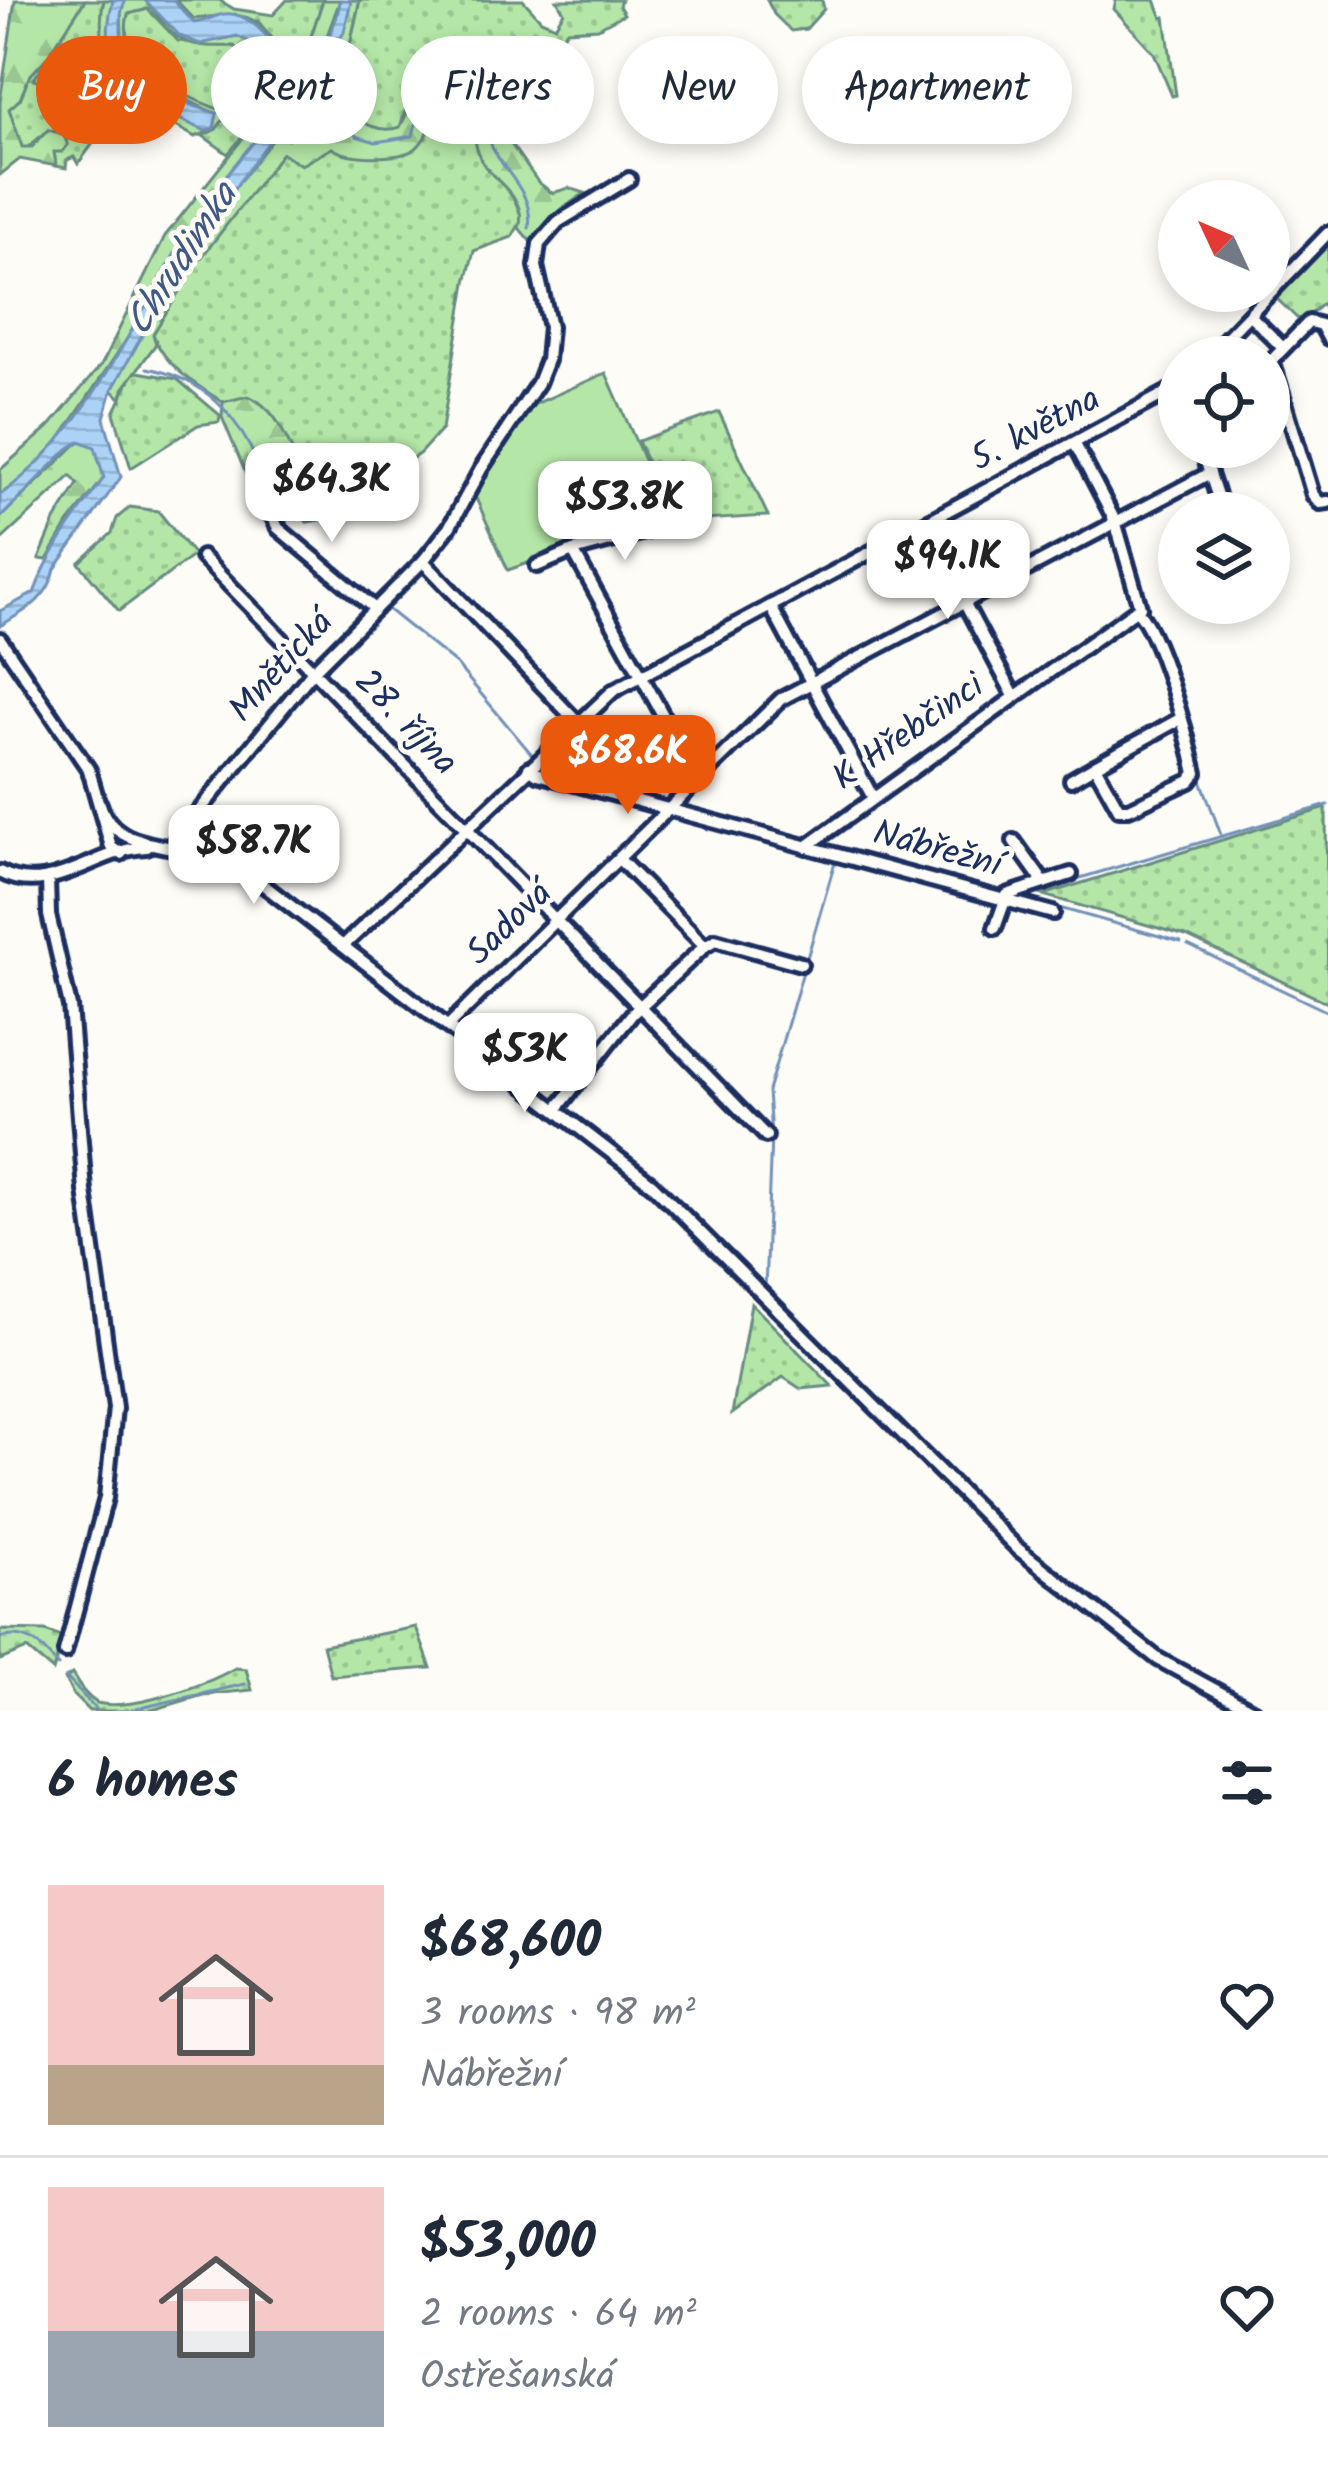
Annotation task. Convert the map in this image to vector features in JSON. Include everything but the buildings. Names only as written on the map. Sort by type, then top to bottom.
[{"type":"street","name":"Mnětická","points":[[166,847],[313,671],[424,561],[449,528],[543,373],[550,338],[536,266],[538,244],[559,222],[628,179]]},
{"type":"street","points":[[1229,336],[1328,232]]},
{"type":"street","points":[[1250,315],[1272,336]]},
{"type":"street","points":[[1290,339],[1309,322],[1321,325],[1328,338]]},
{"type":"street","name":"5. května","points":[[344,945],[613,692],[1158,398]]},
{"type":"street","points":[[1290,420],[1313,495],[1320,503],[1328,502]]},
{"type":"street","points":[[1075,444],[1115,521],[1141,601],[1136,610],[1151,628],[1196,770],[1190,781],[1121,810],[1095,766]]},
{"type":"street","points":[[1208,468],[1216,492]]},
{"type":"street","name":"Sadová","points":[[448,1026],[782,700],[1210,473]]},
{"type":"street","points":[[264,500],[278,528],[380,605]]},
{"type":"street","points":[[922,525],[1014,696]]},
{"type":"street","points":[[537,566],[573,551],[659,528]]},
{"type":"street","points":[[573,551],[699,781]]},
{"type":"street","name":"28. října","points":[[202,557],[766,1136]]},
{"type":"street","points":[[424,561],[577,722]]},
{"type":"street","points":[[771,607],[872,796]]},
{"type":"street","name":"K Hřebčinci","points":[[809,843],[1136,610]]},
{"type":"street","points":[[0,639],[89,770],[105,818],[141,843],[239,870],[344,945],[652,1184],[1010,1542],[1158,1659],[1254,1711]]},
{"type":"street","points":[[1071,780],[1180,718]]},
{"type":"street","name":"Nábřežní","points":[[534,764],[538,774],[673,805],[1053,913]]},
{"type":"street","points":[[100,804],[110,843],[125,853]]},
{"type":"street","points":[[88,864],[104,855],[115,834],[125,834]]},
{"type":"street","points":[[125,834],[132,843],[125,853]]},
{"type":"street","points":[[1014,841],[1044,883]]},
{"type":"street","points":[[0,872],[27,881],[48,878],[137,847],[166,847]]},
{"type":"street","points":[[619,859],[705,946]]},
{"type":"street","points":[[995,928],[1004,899],[1071,874]]},
{"type":"street","points":[[48,878],[56,958],[70,1006],[85,1191],[115,1408],[106,1498],[65,1652]]},
{"type":"street","points":[[556,1110],[639,1007],[715,940],[801,964]]},
{"type":"green space","points":[[15,0],[85,0],[61,36],[36,36],[36,69],[9,109],[22,147],[68,144],[62,152],[54,152],[56,166],[20,159],[0,175],[0,102]]},
{"type":"green space","points":[[85,0],[104,0],[103,36],[61,36]]},
{"type":"green space","points":[[104,0],[113,0],[108,36],[103,36]]},
{"type":"green space","points":[[126,0],[145,0],[185,36],[168,29],[148,9],[128,14],[128,36],[122,36],[121,9]]},
{"type":"green space","points":[[173,0],[194,19],[229,15],[194,23]]},
{"type":"green space","points":[[176,0],[219,0],[234,9],[273,15],[287,0],[323,0],[311,36],[270,36],[258,21],[194,19]]},
{"type":"green space","points":[[323,0],[340,0],[327,36],[311,36]]},
{"type":"green space","points":[[351,0],[360,0],[352,36],[339,36]]},
{"type":"green space","points":[[360,0],[523,0],[541,20],[555,26],[564,12],[557,0],[621,0],[624,14],[598,28],[567,30],[563,36],[401,36],[401,125],[390,130],[377,128],[377,36],[352,36]]},
{"type":"green space","points":[[767,0],[822,0],[824,9],[806,29],[791,31]]},
{"type":"green space","points":[[1116,0],[1155,0],[1165,17],[1176,95],[1172,96],[1154,53],[1114,9]]},
{"type":"green space","points":[[148,9],[173,36],[127,36],[128,14]]},
{"type":"green space","points":[[237,16],[256,22],[270,36]]},
{"type":"green space","points":[[187,37],[211,40],[211,46],[187,42]]},
{"type":"green space","points":[[187,42],[211,44],[211,123],[187,97]]},
{"type":"green space","points":[[36,69],[36,140],[26,149],[9,109],[20,99]]},
{"type":"green space","points":[[187,96],[211,106],[211,111],[187,100]]},
{"type":"green space","points":[[187,121],[211,129],[195,137],[187,132]]},
{"type":"green space","points":[[401,125],[401,144],[420,144],[407,153],[386,156],[361,156],[332,148],[301,165],[282,153],[194,267],[153,334],[156,344],[123,389],[122,400],[112,390],[232,190],[268,144],[377,144],[377,127]]},
{"type":"green space","points":[[62,144],[93,144],[78,164],[74,157],[67,160],[66,168],[56,166],[54,151]]},
{"type":"green space","points":[[214,144],[236,144],[228,154]]},
{"type":"green space","points":[[238,144],[258,144],[57,443],[0,495],[0,470],[49,427],[102,364],[165,236]]},
{"type":"green space","points":[[418,144],[477,144],[511,194],[522,220],[512,237],[474,251],[442,429],[420,453],[378,483],[382,501],[342,516],[307,522],[289,496],[306,478],[269,411],[243,401],[223,402],[202,389],[172,365],[153,334],[194,266],[282,153],[302,159],[332,148],[405,154]]},
{"type":"green space","points":[[476,144],[511,144],[538,182],[552,193],[569,188],[585,193],[530,241],[519,228],[516,201],[480,159]]},
{"type":"green space","points":[[1328,245],[1328,318],[1322,304],[1301,322],[1290,311],[1290,282]]},
{"type":"green space","points":[[133,373],[177,379],[220,415],[219,422],[198,425],[131,468],[114,413]]},
{"type":"green space","points":[[606,373],[671,522],[576,546],[508,570],[475,496],[500,450],[533,405]]},
{"type":"green space","points":[[248,396],[277,421],[307,478],[289,496],[253,491],[222,417],[223,402]]},
{"type":"green space","points":[[719,412],[768,516],[673,522],[638,441]]},
{"type":"green space","points":[[80,441],[95,446],[104,478],[47,560],[39,559],[78,484],[71,476],[0,541],[0,518]]},
{"type":"green space","points":[[130,507],[158,511],[194,555],[119,611],[79,563],[112,533],[117,518]]},
{"type":"green space","points":[[1326,808],[1328,1003],[1186,936],[1043,895]]},
{"type":"green space","points":[[751,1303],[832,1386],[801,1389],[783,1377],[732,1414]]},
{"type":"green space","points":[[416,1627],[431,1668],[331,1676],[323,1645]]},
{"type":"green space","points":[[0,1630],[45,1631],[61,1637],[64,1633],[53,1671],[27,1649],[0,1660]]},
{"type":"green space","points":[[235,1668],[246,1669],[252,1690],[203,1695],[149,1711],[89,1711],[65,1679],[72,1674],[97,1703],[111,1705],[187,1689]]},
{"type":"water","points":[[113,0],[126,0],[122,36],[108,36]]},
{"type":"water","points":[[145,0],[173,0],[194,23],[224,14],[241,16],[265,36],[211,36],[211,42],[200,44],[180,36]]},
{"type":"water","points":[[340,0],[351,0],[342,36],[328,36]]},
{"type":"water","points":[[187,102],[211,111],[211,129],[187,122]]},
{"type":"water","name":"Chrudimka","points":[[252,144],[267,144],[216,213],[112,390],[104,418],[121,477],[41,596],[0,626],[0,611],[34,593],[56,547],[104,478],[95,447],[80,441],[68,449],[0,518],[0,495],[35,466],[92,395],[210,197]]},
{"type":"waterway","points":[[377,142],[413,136],[420,111],[435,100],[471,103],[482,114],[494,151],[524,196],[529,228]]},
{"type":"waterway","points":[[147,368],[179,377],[225,410],[241,431],[293,534]]},
{"type":"waterway","points":[[323,559],[377,601]]},
{"type":"waterway","points":[[385,607],[456,664],[534,757]]},
{"type":"waterway","points":[[539,765],[668,802]]},
{"type":"waterway","points":[[1201,780],[1221,835]]},
{"type":"waterway","points":[[678,804],[807,840]]},
{"type":"waterway","points":[[1019,896],[1328,805]]},
{"type":"waterway","points":[[817,842],[1004,892]]},
{"type":"waterway","points":[[765,1290],[771,1136],[768,1091],[836,859]]},
{"type":"waterway","points":[[1027,899],[1181,942]]},
{"type":"waterway","points":[[1188,945],[1328,1012]]},
{"type":"waterway","points":[[0,1638],[18,1636],[33,1642],[58,1666]]},
{"type":"waterway","points":[[66,1677],[97,1711]]},
{"type":"waterway","points":[[127,1711],[245,1684]]}]
